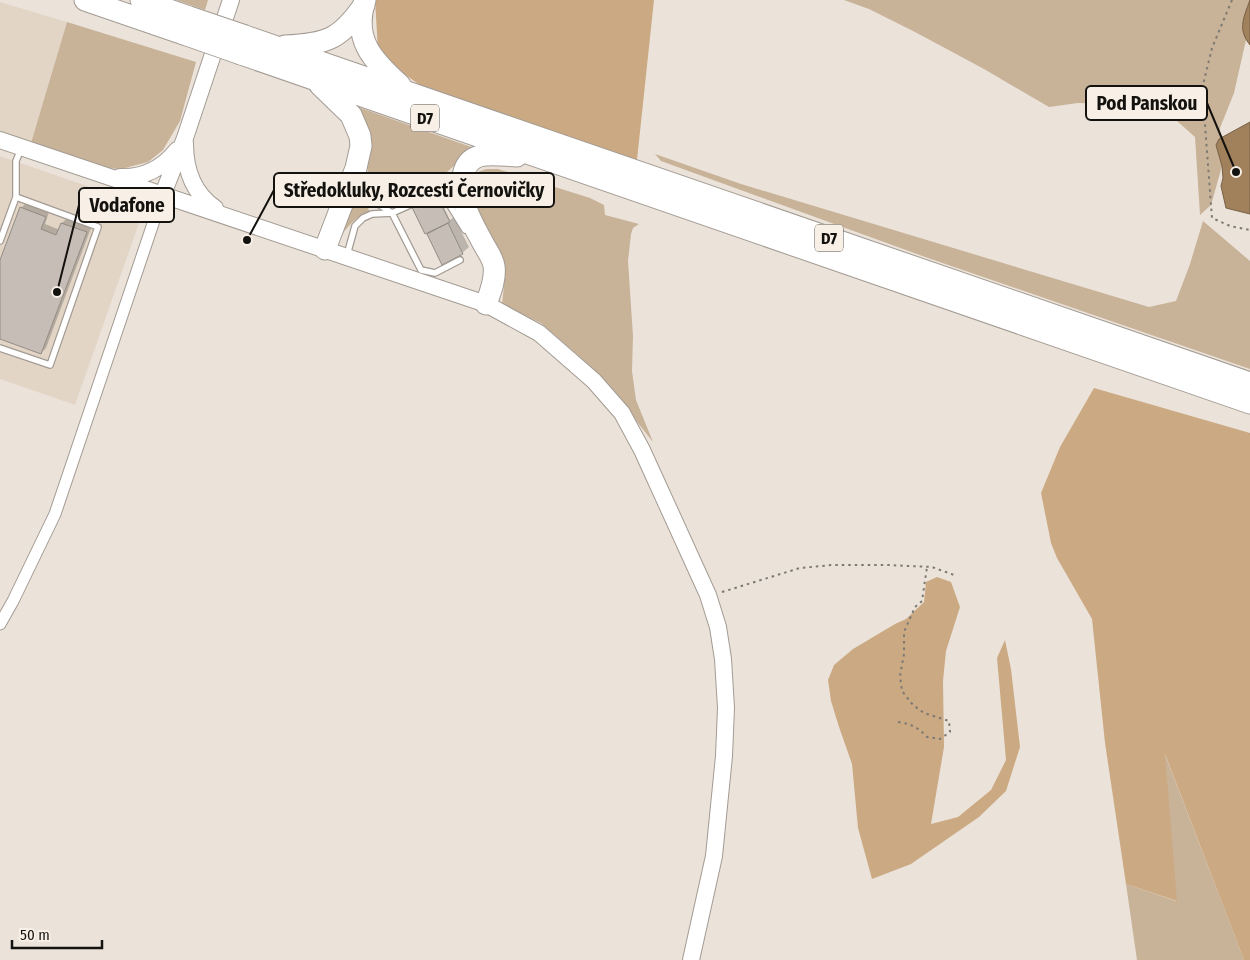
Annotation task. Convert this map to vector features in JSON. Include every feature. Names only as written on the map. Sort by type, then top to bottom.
[{"type":"highway","name":"D7","points":[[85,0],[186,26],[243,45],[314,79],[1250,403]]},
{"type":"highway","name":"D7","points":[[141,0],[186,26]]},
{"type":"highway","points":[[275,46],[318,43],[333,37],[351,24],[365,2]]},
{"type":"highway","points":[[365,2],[362,32],[369,52],[379,66],[408,92]]},
{"type":"highway","name":"D7","points":[[243,45],[275,46],[1250,383]]},
{"type":"highway","points":[[314,79],[351,116],[360,136],[360,157],[325,249]]},
{"type":"highway","points":[[486,304],[489,275],[494,266],[465,208],[462,182],[466,166],[474,157],[486,155],[536,156]]},
{"type":"street","points":[[0,624],[55,514],[231,0]]},
{"type":"street","points":[[110,176],[128,177],[156,170],[167,162],[185,138]]},
{"type":"street","points":[[185,138],[185,156],[193,184],[200,196],[228,216]]},
{"type":"street","points":[[0,140],[486,304],[540,333],[594,381],[622,413],[642,450],[708,595],[718,628],[723,659],[726,708],[725,746],[714,856],[691,960]]},
{"type":"lane","points":[[0,241],[16,197],[16,161],[22,148]]},
{"type":"lane","points":[[360,157],[369,194],[376,202],[392,213],[420,270],[435,273],[460,260]]},
{"type":"lane","points":[[347,257],[355,226],[363,218],[372,214],[392,213],[442,190],[466,166]]},
{"type":"lane","points":[[442,190],[466,233]]},
{"type":"lane","points":[[0,348],[50,365],[98,227],[16,197]]},
{"type":"path","points":[[1232,0],[1212,48],[1201,93],[1212,218],[1230,226],[1250,230]]},
{"type":"path","points":[[708,595],[800,568],[832,565],[932,567],[954,575]]},
{"type":"path","points":[[898,722],[911,724],[919,728],[927,737],[940,739],[950,732],[949,722],[924,713],[912,704],[902,691],[900,676],[904,654],[904,632],[915,607],[922,601],[926,567]]},
{"type":"shaded area","points":[[176,0],[208,0],[205,10]]},
{"type":"shaded area","points":[[375,0],[654,0],[637,160],[420,85],[397,69],[378,50]]},
{"type":"shaded area","points":[[844,0],[1250,0],[1243,22],[1246,40],[1234,93],[1220,128],[1222,166],[1211,205],[1200,215],[1195,137],[1177,121],[1134,105],[1078,103],[1049,107],[915,32],[869,9]]},
{"type":"shaded area","points":[[1250,0],[1250,45],[1244,34],[1243,23]]},
{"type":"shaded area","points":[[0,2],[67,22],[31,143],[0,132]]},
{"type":"shaded area","points":[[67,22],[196,62],[180,121],[163,150],[148,162],[121,169],[102,168],[31,143]]},
{"type":"shaded area","points":[[352,105],[477,149],[464,157],[439,179],[389,200],[380,196],[370,180]]},
{"type":"shaded area","points":[[1250,122],[1250,214],[1226,208],[1221,186],[1223,178],[1222,166],[1216,145],[1219,139]]},
{"type":"shaded area","points":[[655,154],[741,184],[1149,307],[1176,301],[1203,221],[1250,261],[1250,369],[928,258],[661,161]]},
{"type":"shaded area","points":[[0,156],[145,206],[75,405],[0,379]]},
{"type":"shaded area","points":[[486,169],[498,169],[590,198],[604,205],[605,215],[639,224],[633,228],[631,234],[628,261],[633,336],[632,371],[636,400],[653,442],[619,399],[580,357],[541,323],[502,305],[505,276],[473,214],[473,180],[478,172]]},
{"type":"shaded area","points":[[358,182],[361,195],[370,212],[355,220],[335,243]]},
{"type":"shaded area","points":[[1094,388],[1250,433],[1250,960],[1244,960],[1165,754],[1177,901],[1126,884],[1105,743],[1092,619],[1057,558],[1051,543],[1041,493],[1060,447]]},
{"type":"shaded area","points":[[937,577],[951,582],[960,607],[946,651],[943,681],[944,747],[931,824],[958,817],[991,790],[1006,760],[997,658],[1005,640],[1011,669],[1020,747],[1006,791],[979,817],[911,864],[872,879],[858,828],[852,764],[831,701],[828,680],[834,665],[853,649],[906,619],[924,602],[926,582]]},
{"type":"shaded area","points":[[1164,752],[1244,960],[1137,960],[1126,884],[1176,901]]},
{"type":"building","points":[[427,177],[450,222],[425,234],[403,189]]},
{"type":"building","points":[[20,207],[46,217],[41,229],[56,235],[61,223],[87,232],[41,354],[0,339],[0,260]]},
{"type":"building","points":[[448,223],[463,254],[442,265],[427,234]]},
{"type":"place","name":"Pod Panskou","points":[[1236,172]]},
{"type":"place","name":"Středokluky, Rozcestí Černovičky","points":[[247,240]]},
{"type":"place","name":"Vodafone","points":[[57,292]]}]
